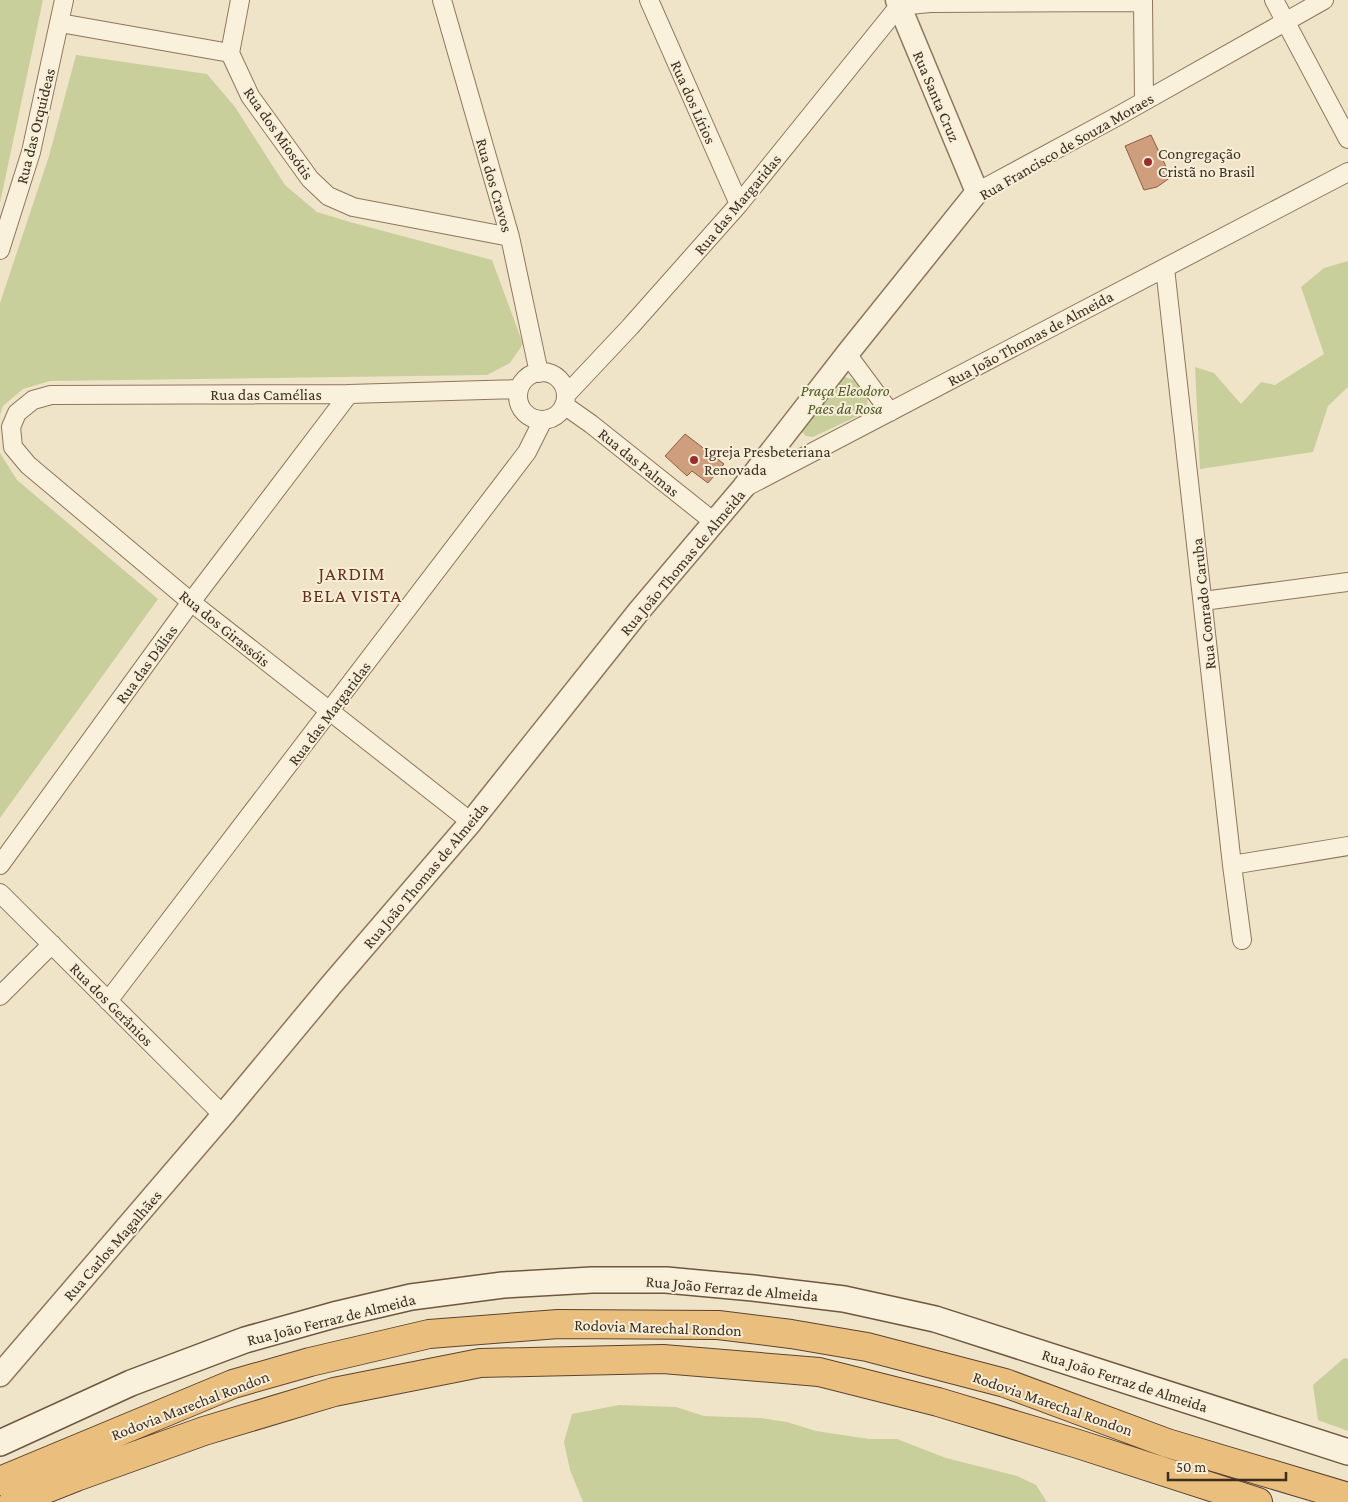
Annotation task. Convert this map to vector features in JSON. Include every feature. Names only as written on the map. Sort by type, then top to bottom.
[{"type":"highway","name":"Rodovia Marechal Rondon","points":[[0,1481],[233,1384],[310,1362],[429,1334],[558,1324],[709,1325],[791,1334],[867,1347],[1005,1383],[1167,1443],[1348,1496]]},
{"type":"highway","name":"Rodovia Marechal Rondon","points":[[13,1502],[204,1431],[334,1392],[480,1363],[663,1359],[819,1372],[938,1402],[1078,1444],[1258,1502]]},
{"type":"main road","name":"Rua João Ferraz de Almeida","points":[[0,1443],[131,1383],[245,1340],[334,1315],[411,1297],[502,1285],[592,1280],[666,1280],[844,1299],[934,1319],[1348,1452]]},
{"type":"street","name":"Rua das Orquideas","points":[[0,250],[31,152],[64,0]]},
{"type":"street","points":[[60,23],[230,53],[240,0]]},
{"type":"street","name":"Rua dos Cravos","points":[[442,0],[510,237],[539,373]]},
{"type":"street","name":"Rua dos Lírios","points":[[649,0],[739,204]]},
{"type":"street","points":[[1274,0],[1348,139]]},
{"type":"street","name":"Rua Francisco de Souza Moraes","points":[[743,488],[847,354],[977,192],[1324,0]]},
{"type":"street","points":[[898,3],[1143,1],[1144,101]]},
{"type":"street","name":"Rua das Margaridas","points":[[565,400],[739,204],[898,3]]},
{"type":"street","name":"Rua Santa Cruz","points":[[898,3],[977,192]]},
{"type":"street","name":"Rua dos Miosótis","points":[[230,53],[250,96],[310,179],[328,196],[353,207],[510,237]]},
{"type":"street","name":"Rua João Thomas de Almeida","points":[[223,1115],[471,822],[639,611],[743,488],[1348,172]]},
{"type":"street","name":"Rua Conrado Caruba","points":[[1165,268],[1242,940]]},
{"type":"street","points":[[847,354],[890,412]]},
{"type":"street","points":[[539,373],[547,373],[560,382],[565,400],[556,416],[543,420],[528,416],[519,404],[518,396],[526,379],[539,373]]},
{"type":"street","name":"Rua das Camélias","points":[[17,413],[33,400],[51,395],[349,394],[520,389]]},
{"type":"street","name":"Rua das Dálias","points":[[0,865],[191,602],[349,394]]},
{"type":"street","name":"Rua das Palmas","points":[[565,400],[591,424],[714,522]]},
{"type":"street","name":"Rua dos Girassóis","points":[[17,413],[12,427],[13,447],[28,465],[191,602],[471,822]]},
{"type":"street","name":"Rua das Margaridas","points":[[108,1001],[527,452],[543,420]]},
{"type":"street","points":[[1203,601],[1348,582]]},
{"type":"street","points":[[1232,865],[1348,846]]},
{"type":"street","name":"Rua dos Gerânios","points":[[0,893],[223,1115]]},
{"type":"street","points":[[0,996],[52,944]]},
{"type":"street","name":"Rua Carlos Magalhães","points":[[0,1375],[223,1115]]},
{"type":"green space","points":[[0,0],[43,0],[0,203]]},
{"type":"green space","points":[[76,55],[207,74],[235,107],[285,185],[317,212],[492,260],[523,344],[510,363],[487,375],[50,381],[23,389],[3,406],[0,415],[0,303],[49,156]]},
{"type":"green space","points":[[1348,261],[1348,387],[1328,406],[1313,452],[1200,469],[1195,367],[1214,373],[1241,404],[1261,382],[1275,385],[1324,354],[1301,287],[1324,268]]},
{"type":"green space","name":"Praça Eleodoro Paes da Rosa","points":[[845,377],[860,382],[868,395],[867,406],[862,414],[813,437],[806,436],[801,431],[835,381]]},
{"type":"green space","points":[[0,453],[17,480],[158,599],[0,818]]},
{"type":"green space","points":[[1344,1358],[1348,1359],[1348,1431],[1318,1420],[1313,1385]]},
{"type":"green space","points":[[619,1405],[676,1407],[704,1416],[760,1418],[787,1422],[816,1431],[869,1439],[897,1439],[946,1458],[1017,1476],[1036,1485],[1047,1502],[583,1502],[570,1470],[564,1442],[572,1414]]},
{"type":"building","name":"Congregação Cristã no Brasil","points":[[1151,135],[1171,177],[1157,187],[1144,190],[1125,146]]},
{"type":"building","name":"Igreja Presbeteriana Renovada","points":[[685,434],[724,464],[708,483],[692,471],[687,476],[665,456]]},
{"type":"place","name":"Congregação Cristã no Brasil","points":[[1148,162]]},
{"type":"place","name":"Igreja Presbeteriana Renovada","points":[[694,460]]},
{"type":"district","name":"JARDIM BELA VISTA","points":[[352,584]]}]
